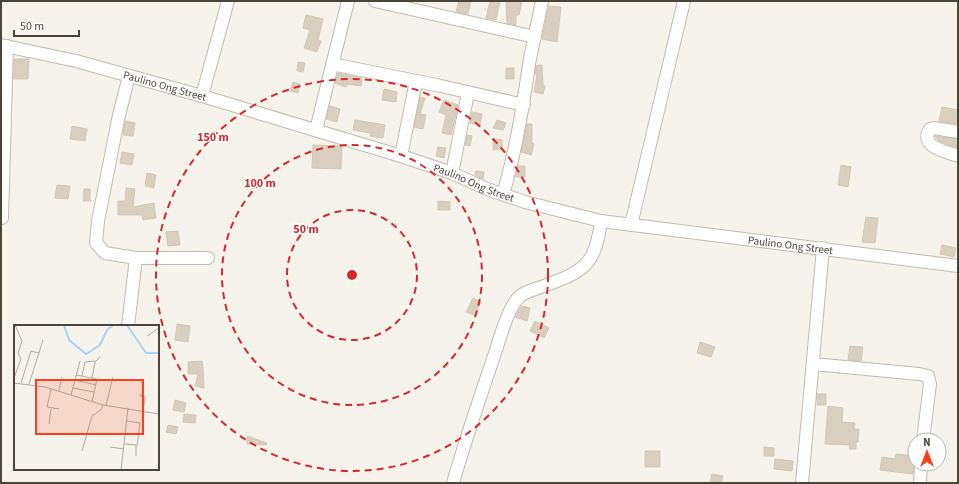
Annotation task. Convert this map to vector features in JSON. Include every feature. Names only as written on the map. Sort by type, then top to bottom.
[{"type":"street","points":[[202,96],[228,1]]},
{"type":"street","points":[[316,130],[348,1]]},
{"type":"street","points":[[375,1],[535,37]]},
{"type":"street","points":[[503,194],[511,167],[524,105],[530,63],[542,1]]},
{"type":"street","points":[[631,225],[684,1]]},
{"type":"street","points":[[2,218],[4,45]]},
{"type":"street","name":"Paulino Ong Street","points":[[4,45],[76,61],[202,96],[401,156],[452,173],[487,189],[550,209],[601,221],[958,266]]},
{"type":"street","points":[[332,64],[441,86],[524,105]]},
{"type":"street","points":[[129,76],[119,115],[98,221],[96,243],[105,253],[136,258],[208,258]]},
{"type":"street","points":[[401,156],[416,81]]},
{"type":"street","points":[[452,173],[468,93]]},
{"type":"street","points":[[958,132],[934,128],[930,129],[927,138],[928,143],[932,146],[958,156]]},
{"type":"street","points":[[453,483],[477,404],[512,308],[519,297],[576,273],[587,264],[594,253],[599,239],[601,221]]},
{"type":"street","points":[[802,483],[823,248]]},
{"type":"street","points":[[128,325],[136,258]]},
{"type":"street","points":[[813,364],[928,376],[930,384],[924,432]]},
{"type":"street","points":[[920,483],[921,472]]},
{"type":"building","points":[[459,1],[471,1],[468,14],[456,12]]},
{"type":"building","points":[[490,1],[500,1],[496,20],[486,18]]},
{"type":"building","points":[[506,1],[522,1],[519,15],[516,15],[516,25],[507,23]]},
{"type":"building","points":[[549,6],[561,7],[557,42],[542,39]]},
{"type":"building","points":[[306,15],[323,19],[318,40],[321,41],[317,52],[304,48],[310,30],[303,28]]},
{"type":"building","points":[[14,59],[29,59],[28,79],[14,79]]},
{"type":"building","points":[[298,62],[305,63],[303,72],[297,71]]},
{"type":"building","points":[[542,65],[543,85],[545,86],[543,94],[534,92],[537,74],[535,74],[536,66]]},
{"type":"building","points":[[506,68],[514,68],[514,79],[506,79]]},
{"type":"building","points":[[338,73],[362,78],[361,86],[347,84],[346,87],[335,83]]},
{"type":"building","points":[[293,82],[300,84],[298,93],[290,91]]},
{"type":"building","points":[[384,89],[397,92],[396,102],[382,100]]},
{"type":"building","points":[[420,97],[425,98],[420,114],[426,115],[423,129],[414,127]]},
{"type":"building","points":[[444,100],[458,105],[451,135],[442,133],[446,115],[439,112]]},
{"type":"building","points":[[330,106],[340,109],[337,122],[326,119]]},
{"type":"building","points":[[942,107],[958,110],[958,124],[939,121]]},
{"type":"building","points":[[472,112],[482,114],[480,125],[470,123]]},
{"type":"building","points":[[355,120],[385,125],[383,138],[370,136],[371,133],[353,130]]},
{"type":"building","points":[[497,120],[506,123],[503,130],[493,128]]},
{"type":"building","points":[[125,121],[135,123],[133,136],[123,135]]},
{"type":"building","points":[[527,124],[532,124],[532,143],[534,144],[531,155],[521,152]]},
{"type":"building","points":[[72,126],[87,129],[85,141],[70,139]]},
{"type":"building","points":[[467,135],[472,136],[470,146],[465,145]]},
{"type":"building","points":[[935,136],[958,139],[958,148],[939,141]]},
{"type":"building","points":[[493,139],[502,140],[502,149],[493,150]]},
{"type":"building","points":[[313,145],[342,146],[341,169],[312,168]]},
{"type":"building","points":[[438,147],[446,148],[444,158],[436,156]]},
{"type":"building","points":[[122,152],[134,154],[132,165],[120,163]]},
{"type":"building","points":[[841,165],[851,167],[848,187],[838,185]]},
{"type":"building","points":[[518,166],[525,166],[525,177],[516,177]]},
{"type":"building","points":[[476,171],[484,172],[483,179],[475,175]]},
{"type":"building","points":[[147,173],[156,175],[154,188],[145,186]]},
{"type":"building","points":[[57,185],[70,186],[68,199],[55,198]]},
{"type":"building","points":[[126,188],[135,189],[133,207],[154,203],[156,218],[143,220],[142,215],[118,215],[118,201],[125,201]]},
{"type":"building","points":[[84,189],[90,189],[90,201],[83,201]]},
{"type":"building","points":[[438,201],[450,202],[450,210],[438,210]]},
{"type":"building","points":[[866,217],[878,218],[875,243],[862,242]]},
{"type":"building","points":[[178,231],[180,245],[168,246],[166,232]]},
{"type":"building","points":[[942,245],[956,248],[954,257],[940,254]]},
{"type":"building","points":[[473,298],[481,302],[474,315],[466,312]]},
{"type":"building","points":[[522,306],[530,308],[527,321],[515,317]]},
{"type":"building","points":[[535,321],[549,328],[544,338],[530,331]]},
{"type":"building","points":[[177,324],[190,326],[188,342],[175,340]]},
{"type":"building","points":[[700,342],[715,347],[711,357],[697,353]]},
{"type":"building","points":[[850,346],[863,347],[861,361],[848,360]]},
{"type":"building","points":[[202,361],[204,388],[195,386],[198,374],[188,374],[188,362]]},
{"type":"building","points":[[817,394],[826,394],[826,405],[817,405]]},
{"type":"building","points":[[175,400],[186,403],[184,412],[173,410]]},
{"type":"building","points":[[828,406],[843,408],[842,422],[855,423],[854,429],[859,429],[856,449],[849,449],[850,445],[825,444]]},
{"type":"building","points":[[184,414],[196,415],[195,423],[183,422]]},
{"type":"building","points":[[168,425],[178,427],[176,434],[166,432]]},
{"type":"building","points":[[247,436],[267,443],[266,445],[247,444]]},
{"type":"building","points":[[764,447],[774,448],[774,456],[764,456]]},
{"type":"building","points":[[645,451],[660,451],[660,467],[645,467]]},
{"type":"building","points":[[896,454],[907,455],[907,472],[913,472],[913,474],[880,470],[882,457],[895,459]]},
{"type":"building","points":[[775,459],[793,461],[792,471],[774,469]]},
{"type":"building","points":[[712,474],[723,476],[721,483],[710,483]]}]
